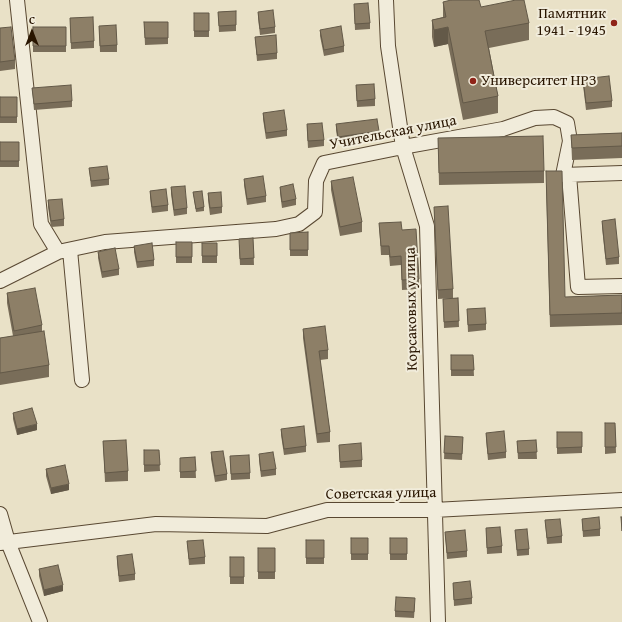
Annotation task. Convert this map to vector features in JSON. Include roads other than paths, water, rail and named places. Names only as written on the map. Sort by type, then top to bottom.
[{"type":"street","points":[[17,0],[41,224],[64,251],[82,380]]},
{"type":"street","name":"Корсаковых улица","points":[[386,0],[388,46],[403,147],[428,226],[438,622]]},
{"type":"street","name":"Учительская улица","points":[[0,281],[64,251],[105,242],[276,229],[299,224],[315,212],[316,181],[324,163],[503,129],[535,118],[554,117],[567,123],[570,141],[563,175],[569,175]]},
{"type":"street","points":[[622,173],[569,175],[578,287],[622,286]]},
{"type":"street","name":"Советская улица","points":[[4,543],[156,524],[267,526],[327,510],[434,510],[622,500]]},
{"type":"street","points":[[0,514],[4,543],[40,622]]},
{"type":"place","name":"Памятник 1941 - 1945","points":[[614,23]]},
{"type":"place","name":"Университет НРЗ","points":[[473,81]]}]
